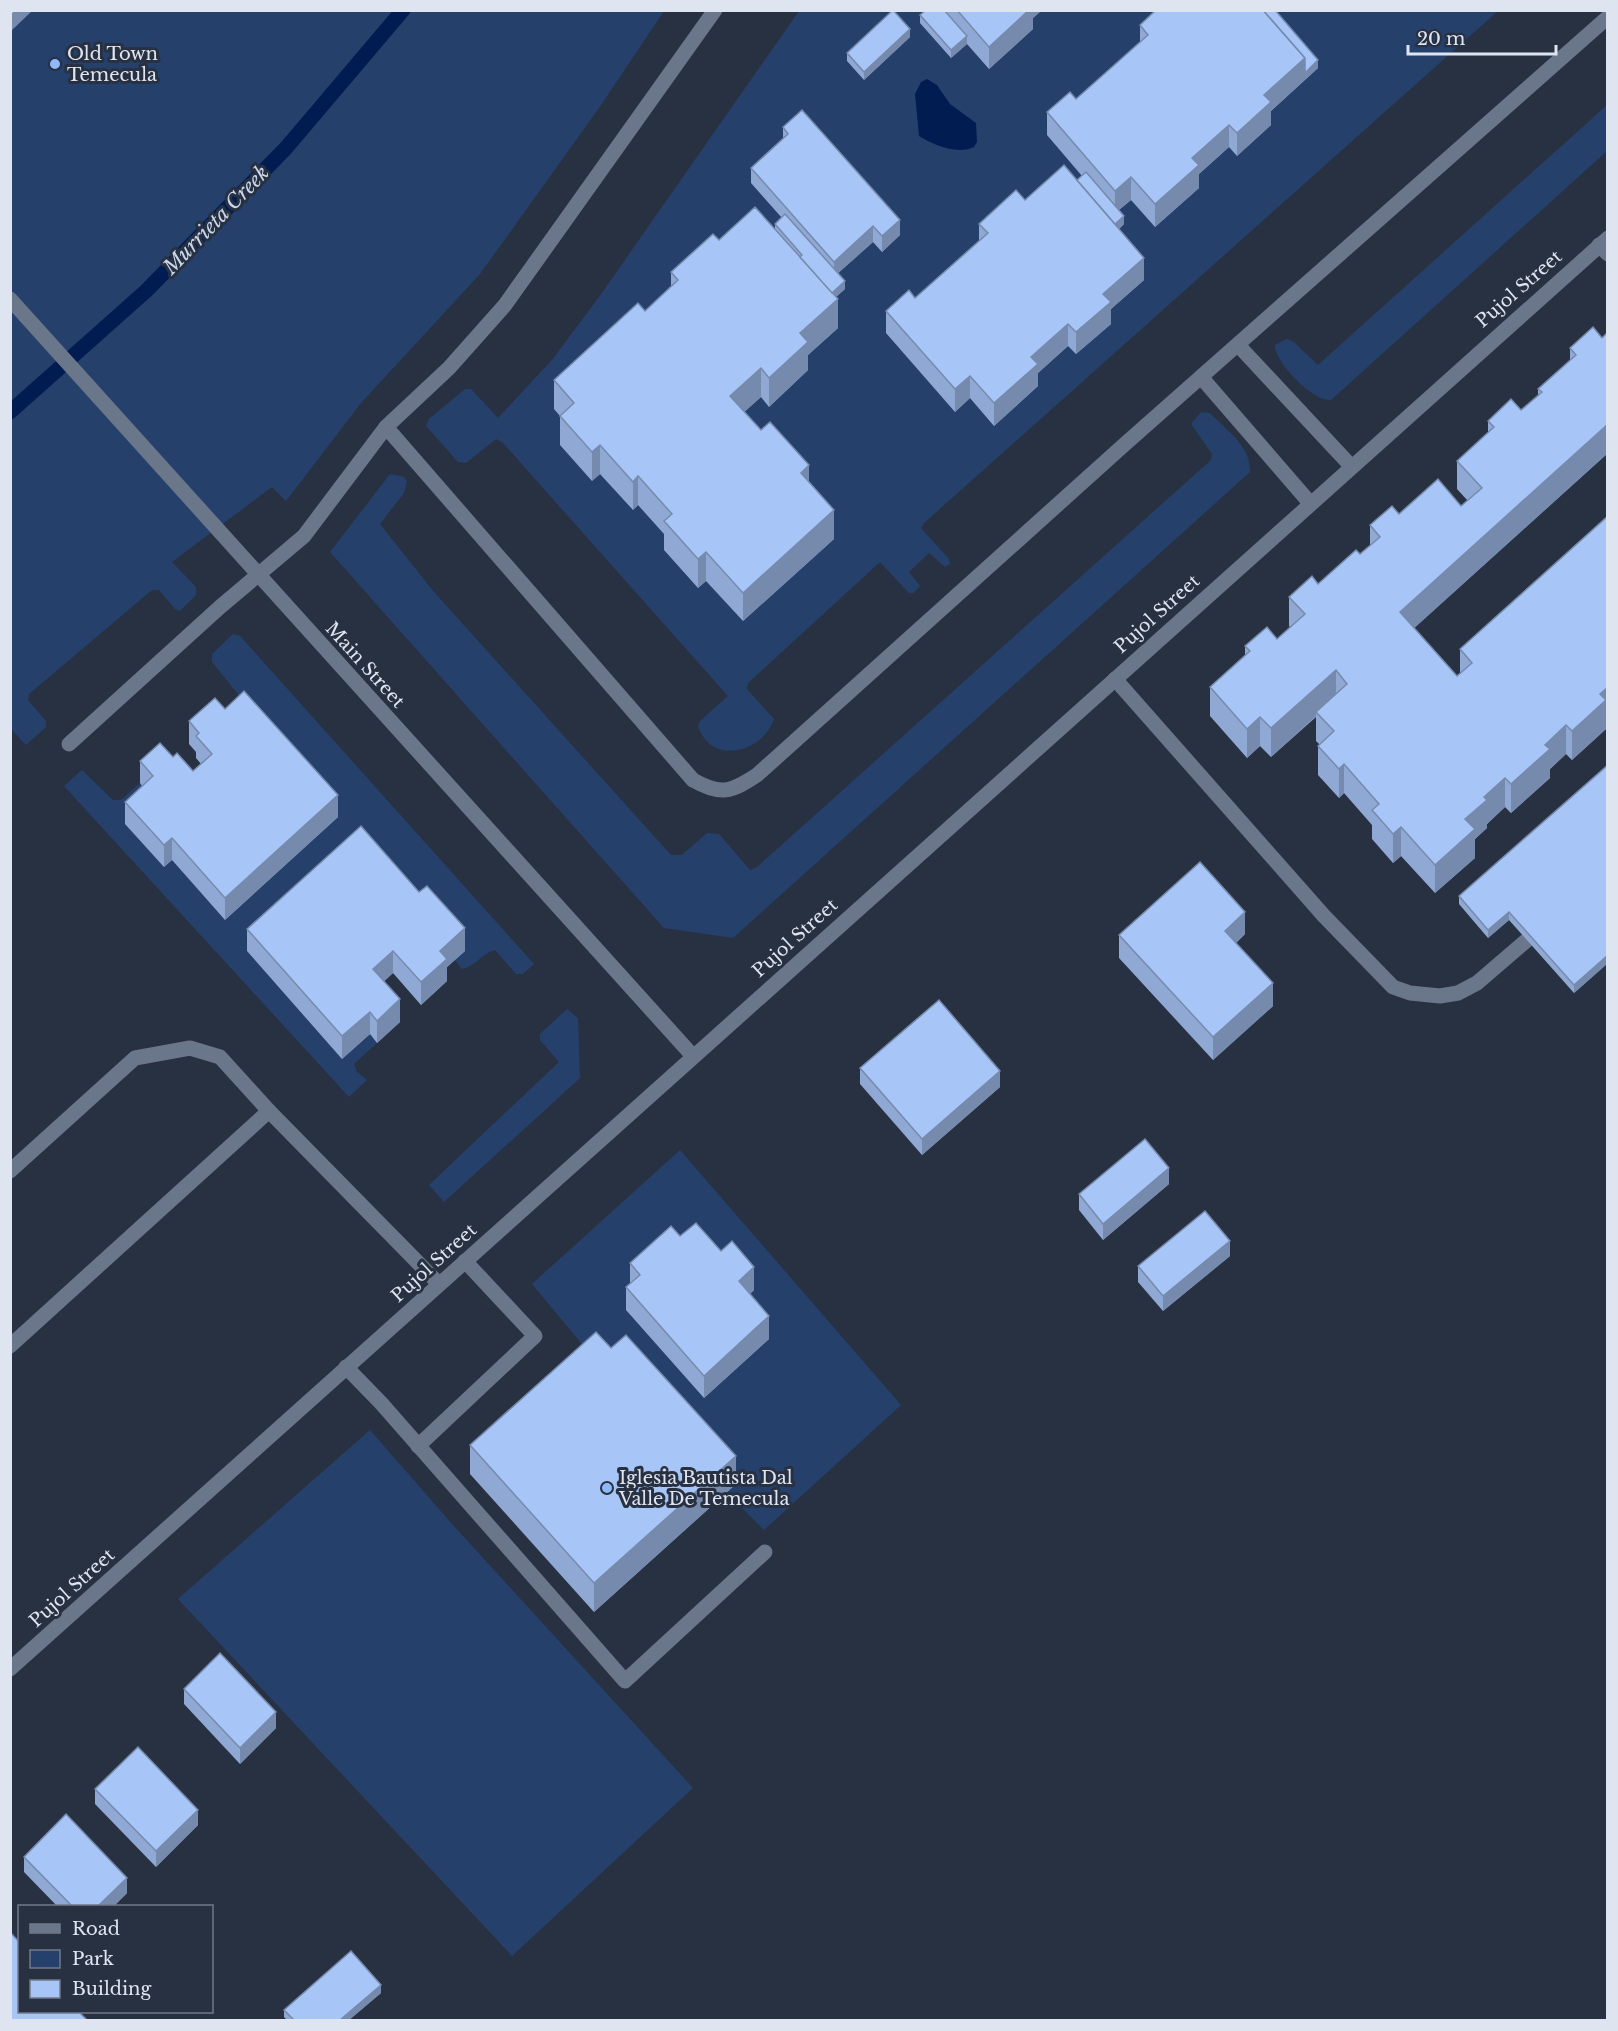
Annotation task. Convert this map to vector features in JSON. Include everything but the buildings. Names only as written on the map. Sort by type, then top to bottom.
[{"type":"street","points":[[69,744],[258,574],[304,536],[386,427],[448,368],[505,305],[715,10]]},
{"type":"street","points":[[386,427],[693,780],[711,790],[734,790],[757,775],[1608,17]]},
{"type":"street","name":"Pujol Street","points":[[10,1669],[1351,466],[1605,246]]},
{"type":"street","name":"Main Street","points":[[10,299],[692,1055]]},
{"type":"street","points":[[1238,345],[1351,466]]},
{"type":"street","points":[[1202,377],[1310,503]]},
{"type":"street","points":[[1115,679],[1324,916],[1393,987],[1440,996],[1458,993],[1477,983],[1554,915]]},
{"type":"street","points":[[10,1171],[135,1058],[190,1048],[220,1057],[269,1111],[439,1284]]},
{"type":"street","points":[[10,1346],[269,1111]]},
{"type":"street","points":[[418,1446],[535,1336],[465,1261]]},
{"type":"street","points":[[346,1367],[625,1682],[765,1552]]},
{"type":"green space","points":[[10,11],[664,11],[599,108],[480,274],[361,403],[286,501],[272,487],[172,562],[196,587],[196,595],[180,611],[175,609],[159,590],[152,590],[29,694],[28,700],[46,721],[46,727],[26,745],[10,728]]},
{"type":"green space","points":[[799,11],[1498,11],[924,523],[921,528],[949,559],[950,564],[945,567],[929,553],[909,572],[920,586],[913,593],[909,593],[880,562],[748,683],[747,689],[774,719],[768,730],[749,747],[725,751],[714,747],[705,739],[698,726],[700,721],[728,696],[503,443],[496,439],[466,463],[458,462],[426,426],[429,419],[465,389],[471,389],[498,418],[552,360],[599,297]]},
{"type":"green space","points":[[1607,105],[1607,151],[1331,400],[1315,395],[1296,380],[1281,361],[1275,345],[1287,339],[1294,342],[1318,365]]},
{"type":"green space","points":[[1201,412],[1210,413],[1237,440],[1247,454],[1250,472],[733,938],[664,928],[330,552],[390,474],[404,477],[407,481],[404,493],[380,524],[434,592],[671,855],[682,855],[707,833],[719,834],[750,870],[757,867],[1211,460],[1212,454],[1191,424]]},
{"type":"green space","points":[[233,634],[240,636],[534,964],[523,974],[516,974],[495,950],[471,966],[462,969],[419,915],[342,1058],[370,1034],[377,1043],[354,1064],[357,1072],[367,1080],[349,1097],[64,786],[82,770],[113,800],[121,800],[140,783],[153,798],[164,867],[172,860],[225,920],[338,817],[212,662],[212,654]]},
{"type":"green space","points":[[567,1009],[578,1018],[580,1078],[444,1202],[429,1185],[559,1062],[540,1040],[540,1034]]},
{"type":"green space","points":[[680,1150],[901,1405],[764,1530],[596,1361],[532,1284]]},
{"type":"green space","points":[[370,1430],[452,1524],[693,1788],[512,1956],[178,1599]]},
{"type":"shaded area","points":[[927,79],[937,85],[950,104],[976,123],[977,142],[974,147],[961,150],[938,146],[919,136],[915,94],[921,82]]},
{"type":"waterway","name":"Murrieta Creek","points":[[10,412],[146,291],[286,148],[403,10]]},
{"type":"place","name":"Old Town Temecula","points":[[55,64]]},
{"type":"place","name":"Iglesia Bautista Dal Valle De Temecula","points":[[607,1488]]}]
